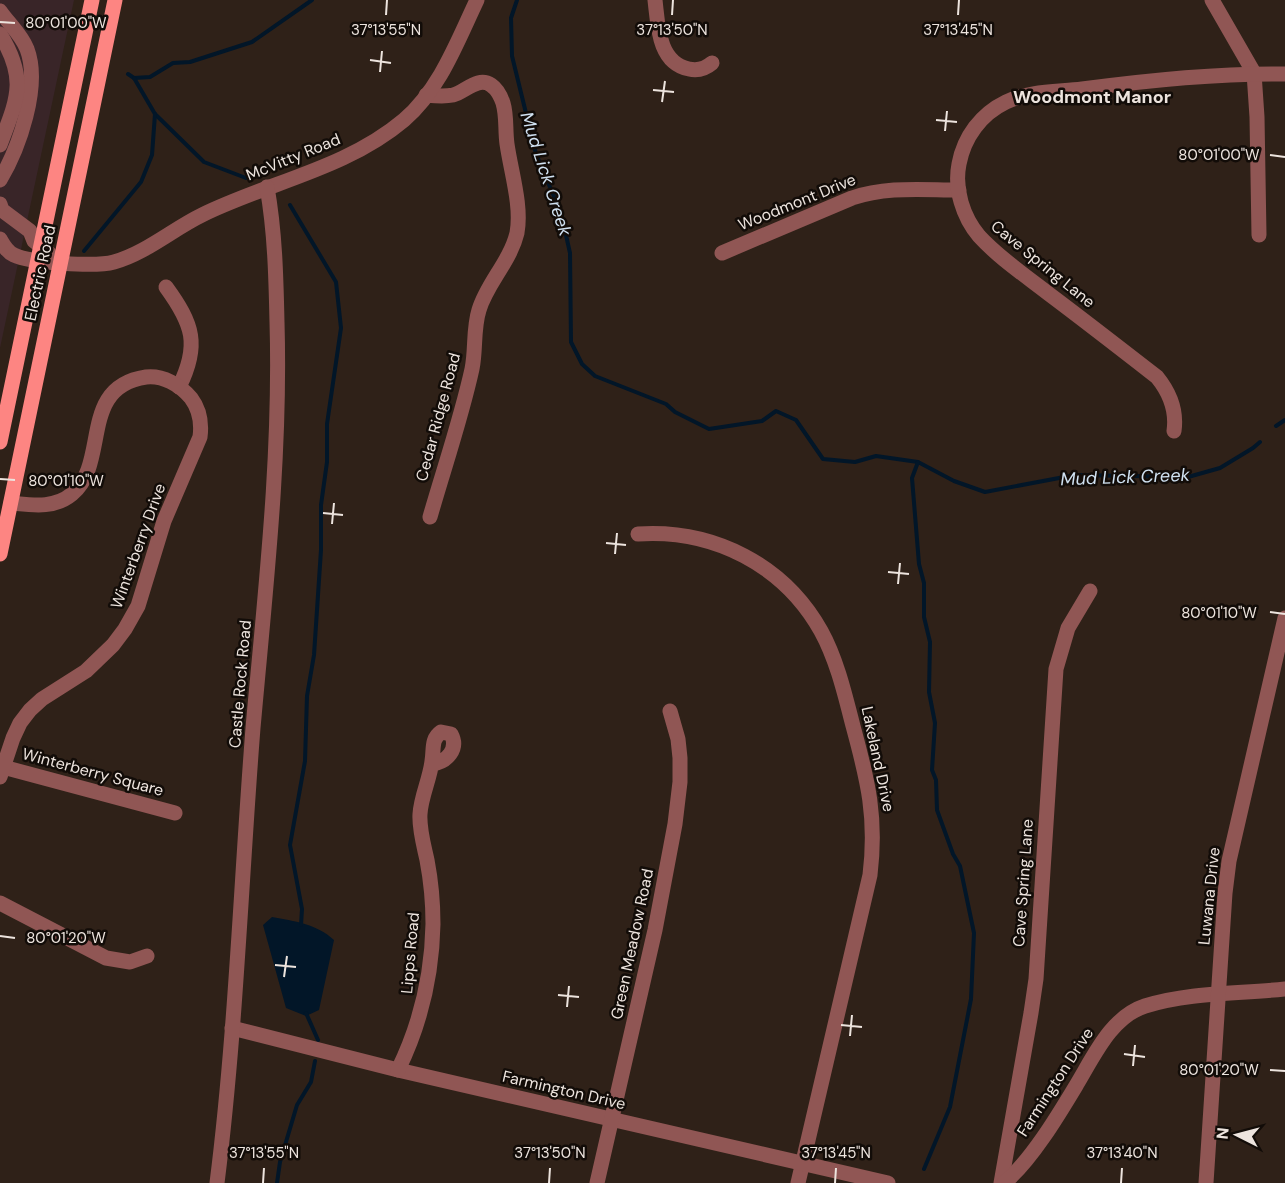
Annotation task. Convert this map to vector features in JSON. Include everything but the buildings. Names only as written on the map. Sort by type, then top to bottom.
[{"type":"main road","name":"Electric Road","points":[[0,442],[92,0]]},
{"type":"main road","name":"Electric Road","points":[[0,554],[5,502],[61,262],[116,0]]},
{"type":"street","name":"McVitty Road","points":[[0,239],[5,249],[15,256],[36,261],[78,264],[114,262],[201,215],[337,161],[371,144],[406,118],[440,76],[477,0]]},
{"type":"street","points":[[655,0],[657,28],[661,42],[669,56],[676,63],[694,70],[704,69],[711,63]]},
{"type":"street","points":[[1212,0],[1254,74],[1259,235]]},
{"type":"street","points":[[0,11],[27,49],[32,77],[15,151],[0,180]]},
{"type":"street","points":[[0,34],[15,62],[18,84],[17,100],[0,145]]},
{"type":"street","name":"Cave Spring Lane","points":[[1174,431],[1174,409],[1170,397],[1157,377],[1024,275],[979,236],[962,205],[958,169],[960,157],[971,133],[990,111],[1019,96],[1137,82],[1285,74]]},
{"type":"street","name":"Cedar Ridge Road","points":[[426,95],[442,97],[455,95],[480,82],[488,83],[497,91],[505,111],[518,216],[517,233],[512,249],[484,296],[478,311],[472,366],[430,517]]},
{"type":"street","name":"Castle Rock Road","points":[[217,1183],[232,1028],[245,827],[274,503],[278,410],[276,260],[267,188]]},
{"type":"street","name":"Woodmont Drive","points":[[722,253],[870,192],[890,189],[959,190]]},
{"type":"street","points":[[0,204],[2,210],[30,231],[34,241],[61,262]]},
{"type":"street","points":[[5,502],[27,512],[50,515],[67,509],[77,500],[101,414],[113,393],[133,380],[149,377],[160,378],[179,387],[191,360],[191,339],[185,317],[166,287]]},
{"type":"street","name":"Winterberry Drive","points":[[1,772],[20,723],[30,710],[42,699],[94,664],[125,629],[138,606],[164,521],[200,437],[201,425],[197,407],[179,387]]},
{"type":"street","name":"Lakeland Drive","points":[[638,534],[671,534],[728,547],[762,566],[792,590],[822,633],[843,689],[859,746],[873,812],[874,831],[870,875],[798,1183]]},
{"type":"street","name":"Cave Spring Lane","points":[[1003,1183],[1036,979],[1056,669],[1068,628],[1090,591]]},
{"type":"street","name":"Luwana Drive","points":[[1206,1183],[1229,861],[1285,618]]},
{"type":"street","name":"Green Meadow Road","points":[[597,1183],[655,930],[675,824],[680,782],[680,758],[678,739],[670,711]]},
{"type":"street","name":"Lipps Road","points":[[398,1071],[411,1045],[420,1019],[430,965],[433,925],[432,898],[420,815],[425,784],[432,764]]},
{"type":"street","name":"Winterberry Square","points":[[1,772],[175,813]]},
{"type":"street","points":[[0,903],[106,958],[130,962],[147,956]]},
{"type":"street","name":"Farmington Drive","points":[[1003,1183],[1019,1167],[1053,1123],[1106,1036],[1134,1011],[1144,1006],[1175,999],[1218,993],[1285,989]]},
{"type":"street","name":"Farmington Drive","points":[[232,1028],[398,1071],[888,1183]]},
{"type":"shaded area","points":[[0,0],[74,0],[0,348]]},
{"type":"water","points":[[272,917],[313,927],[334,940],[319,1010],[306,1016],[286,1008],[263,925]]},
{"type":"waterway","name":"Mud Lick Creek","points":[[128,74],[134,78],[150,77],[173,63],[190,62],[252,42],[312,0]]},
{"type":"waterway","name":"Mud Lick Creek","points":[[517,0],[511,18],[512,56],[536,154],[561,213],[570,253],[571,342],[582,364],[595,376],[666,404],[675,412],[709,429],[762,421],[776,411],[796,420],[823,459],[855,462],[876,456],[918,462],[954,481],[985,492],[1075,475],[1188,477],[1220,468],[1260,442]]},
{"type":"waterway","points":[[134,78],[155,114],[204,162],[246,178]]},
{"type":"waterway","points":[[84,251],[141,182],[152,155],[155,114]]},
{"type":"waterway","points":[[290,205],[336,282],[341,328],[327,424],[327,462],[321,505],[321,550],[314,655],[307,696],[305,761],[290,845],[302,909],[301,925]]},
{"type":"waterway","name":"Mud Lick Creek","points":[[1276,426],[1285,420]]},
{"type":"waterway","points":[[918,462],[912,478],[919,564],[924,583],[924,617],[930,642],[929,692],[935,723],[932,770],[936,780],[937,810],[953,854],[960,866],[974,933],[971,999],[950,1107],[924,1169]]},
{"type":"waterway","points":[[306,1013],[318,1040]]},
{"type":"waterway","points":[[277,1183],[280,1162],[297,1105],[311,1082],[315,1061]]},
{"type":"district","name":"Woodmont Manor","points":[[1092,97]]}]
